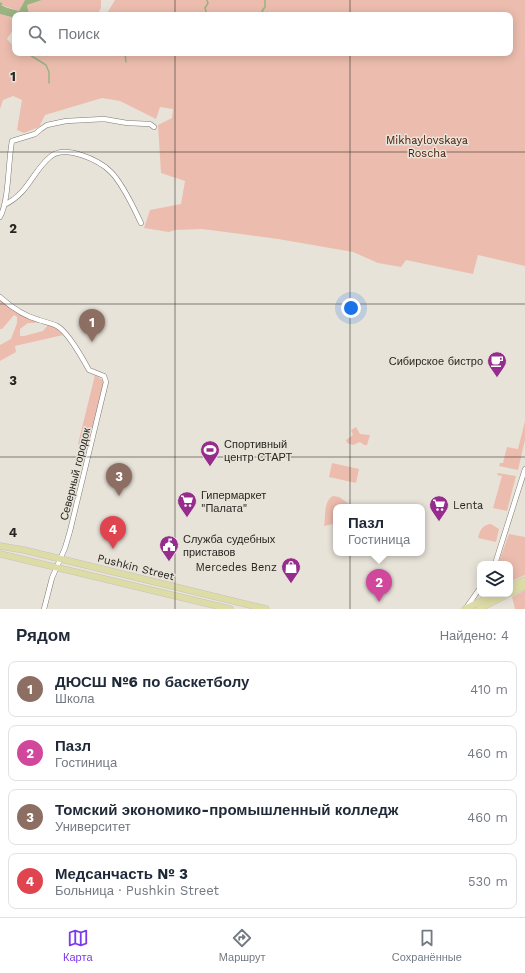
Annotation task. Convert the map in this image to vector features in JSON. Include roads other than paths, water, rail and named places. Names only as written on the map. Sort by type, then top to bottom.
[{"type":"main road","name":"Pushkin Street","points":[[0,546],[266,609]]},
{"type":"main road","name":"Pushkin Street","points":[[0,554],[230,609]]},
{"type":"main road","points":[[513,586],[525,580]]},
{"type":"main road","points":[[513,592],[525,586]]},
{"type":"main road","points":[[465,609],[490,597]]},
{"type":"main road","points":[[478,609],[503,597]]},
{"type":"street","points":[[0,217],[3,212],[12,141],[35,134],[47,125],[81,120],[104,119],[127,123],[150,124],[154,127]]},
{"type":"street","points":[[4,205],[18,196],[29,185],[40,167],[49,158],[55,153],[64,151],[72,152],[92,160],[111,172],[141,222]]},
{"type":"street","name":"Северный городок","points":[[0,297],[22,313],[57,326],[64,331],[83,358],[89,370],[104,376],[106,382],[72,526],[65,548],[52,578],[44,609]]},
{"type":"street","points":[[496,561],[525,469]]},
{"type":"street","points":[[465,609],[477,592]]},
{"type":"waterway","points":[[206,12],[205,8],[208,3],[207,0]]},
{"type":"waterway","points":[[263,12],[265,0]]},
{"type":"waterway","points":[[32,56],[46,65],[49,72],[49,83]]},
{"type":"waterway","points":[[125,56],[126,62]]},
{"type":"place","name":"ДЮСШ №6 по баскетболу","points":[[92,342]]},
{"type":"place","name":"Сибирское бистро","points":[[497,378]]},
{"type":"place","name":"Спортивный центр СТАРТ","points":[[210,467]]},
{"type":"place","name":"Томский экономико-промышленный колледж","points":[[119,496]]},
{"type":"place","name":"Гипермаркет \"Палата\"","points":[[187,518]]},
{"type":"place","name":"Lenta","points":[[439,522]]},
{"type":"place","name":"Медсанчасть № 3","points":[[113,549]]},
{"type":"place","name":"Служба судебных приставов","points":[[169,562]]},
{"type":"place","name":"Mercedes Benz","points":[[291,584]]},
{"type":"place","name":"Пазл","points":[[379,602]]},
{"type":"park label","name":"Mikhaylovskaya Roscha","points":[[427,146]]}]
